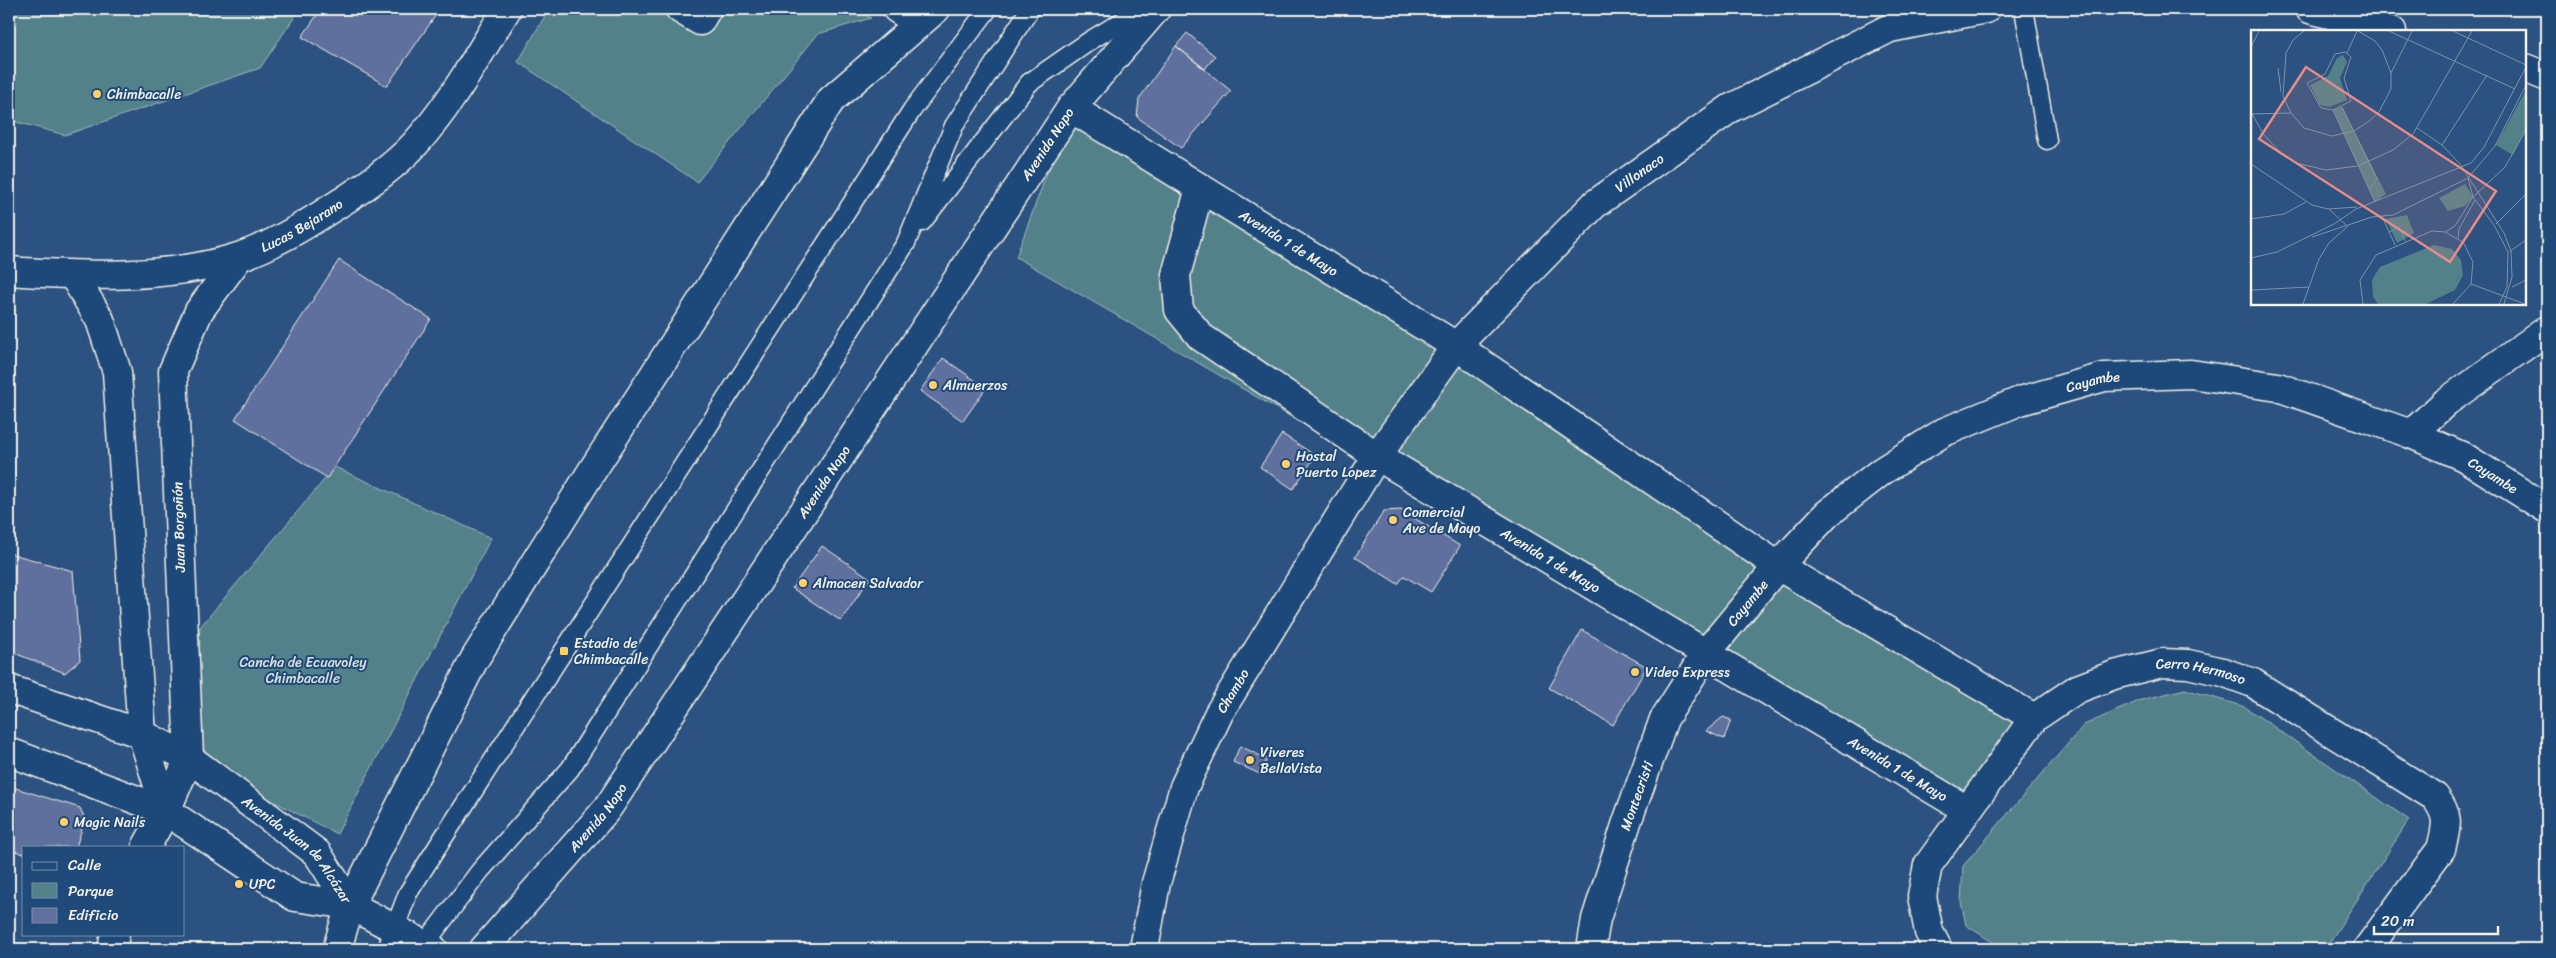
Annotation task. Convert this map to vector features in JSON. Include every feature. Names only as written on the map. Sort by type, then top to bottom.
[{"type":"street","name":"Lucas Bejarano","points":[[9,271],[72,275],[161,273],[239,257],[300,228],[359,192],[415,144],[456,90],[506,9]]},
{"type":"street","points":[[680,9],[700,21],[707,9]]},
{"type":"street","points":[[897,9],[928,16]]},
{"type":"street","name":"Avenida Napo","points":[[484,949],[607,809],[1071,108],[1156,9]]},
{"type":"street","name":"Villonaco","points":[[1378,456],[1456,346],[1595,204],[1731,108],[1890,28],[1986,9]]},
{"type":"street","points":[[2310,9],[2388,30]]},
{"type":"street","points":[[337,949],[350,905],[474,660],[592,471],[831,100],[928,16]]},
{"type":"street","points":[[2526,68],[2547,77]]},
{"type":"street","name":"Avenida 1 de Mayo","points":[[1071,108],[1456,346],[1778,566],[2034,718]]},
{"type":"street","name":"Avenida 1 de Mayo","points":[[1200,188],[1176,275],[1179,310],[1201,337],[1378,456],[1966,810]]},
{"type":"street","name":"Juan Borgoñón","points":[[147,846],[166,811],[178,761],[173,371],[199,311],[239,257]]},
{"type":"street","points":[[72,275],[100,320],[117,372],[142,734],[166,811]]},
{"type":"street","points":[[2411,434],[2446,402],[2547,330]]},
{"type":"street","name":"Cayambe","points":[[1706,653],[1778,566],[1826,514],[1882,471],[1944,432],[2020,401],[2104,377],[2191,374],[2278,387],[2411,434],[2464,458],[2547,509]]},
{"type":"street","name":"Chambo","points":[[1144,949],[1156,883],[1184,787],[1219,713],[1378,456]]},
{"type":"street","name":"Montecristi","points":[[1591,949],[1596,919],[1624,831],[1664,719],[1706,653]]},
{"type":"street","name":"Cerro Hermoso","points":[[1938,949],[1931,937],[1924,913],[1922,896],[1928,865],[2034,718],[2078,689],[2114,675],[2162,663],[2188,664],[2253,683],[2435,797],[2445,811],[2446,830],[2441,849],[2367,949]]},
{"type":"street","name":"Avenida Juan de Alcázar","points":[[9,689],[142,734],[178,761],[317,853],[350,905]]},
{"type":"street","name":"Avenida Juan de Alcázar","points":[[9,752],[166,811],[295,898],[350,905]]},
{"type":"street","points":[[350,905],[391,939],[426,948]]},
{"type":"street","points":[[112,949],[115,936]]},
{"type":"lane","points":[[391,939],[408,893],[912,110],[988,9]]},
{"type":"lane","points":[[906,243],[954,126],[1030,9]]},
{"type":"lane","points":[[426,948],[447,912],[480,871],[570,769],[906,243],[1029,83],[1091,40],[1143,9]]},
{"type":"lane","points":[[2024,9],[2047,140]]},
{"type":"green space","name":"Chimbacalle","points":[[9,9],[300,9],[260,68],[65,135],[9,120]]},
{"type":"green space","points":[[549,9],[856,9],[871,18],[818,34],[697,182],[518,62]]},
{"type":"green space","points":[[1071,108],[2034,718],[1967,810],[1016,257]]},
{"type":"green space","name":"Cancha de Ecuavoley Chimbacalle","points":[[335,467],[491,538],[337,834],[189,758],[200,627]]},
{"type":"green space","points":[[2185,689],[2245,707],[2409,820],[2325,949],[2003,949],[1966,925],[1961,902],[1963,866],[2084,725],[2141,700]]},
{"type":"building","points":[[321,9],[440,9],[387,86],[302,37]]},
{"type":"building","points":[[1187,33],[1215,56],[1205,69],[1176,46]]},
{"type":"building","points":[[1176,46],[1231,91],[1181,148],[1137,117],[1139,99]]},
{"type":"building","points":[[339,260],[431,319],[327,478],[235,419]]},
{"type":"building","points":[[943,358],[986,388],[963,421],[920,391]]},
{"type":"building","name":"Hostal Puerto Lopez","points":[[1282,434],[1310,452],[1312,461],[1293,489],[1260,467]]},
{"type":"building","points":[[1401,510],[1460,546],[1431,592],[1404,576],[1398,584],[1355,557],[1384,511]]},
{"type":"building","points":[[822,546],[870,578],[841,621],[792,588]]},
{"type":"building","points":[[9,553],[73,571],[80,660],[65,673],[9,651]]},
{"type":"building","points":[[1582,630],[1647,667],[1613,725],[1549,688]]},
{"type":"building","points":[[1723,717],[1731,720],[1724,739],[1706,731]]},
{"type":"building","name":"Viveres BellaVista","points":[[1240,746],[1267,759],[1260,774],[1233,762]]},
{"type":"building","points":[[9,786],[80,808],[85,819],[76,846],[22,846],[22,853],[9,849]]},
{"type":"place","name":"Chimbacalle","points":[[97,94]]},
{"type":"place","name":"Almuerzos","points":[[933,385]]},
{"type":"place","name":"Hostal Puerto Lopez","points":[[1286,464]]},
{"type":"place","name":"Comercial Ave de Mayo","points":[[1393,520]]},
{"type":"place","name":"Almacen Salvador","points":[[803,583]]},
{"type":"place","name":"Estadio de Chimbacalle","points":[[564,651]]},
{"type":"place","name":"Video Express","points":[[1635,672]]},
{"type":"place","name":"Viveres BellaVista","points":[[1250,760]]},
{"type":"place","name":"Magic Nails","points":[[64,822]]},
{"type":"place","name":"UPC","points":[[239,884]]}]
